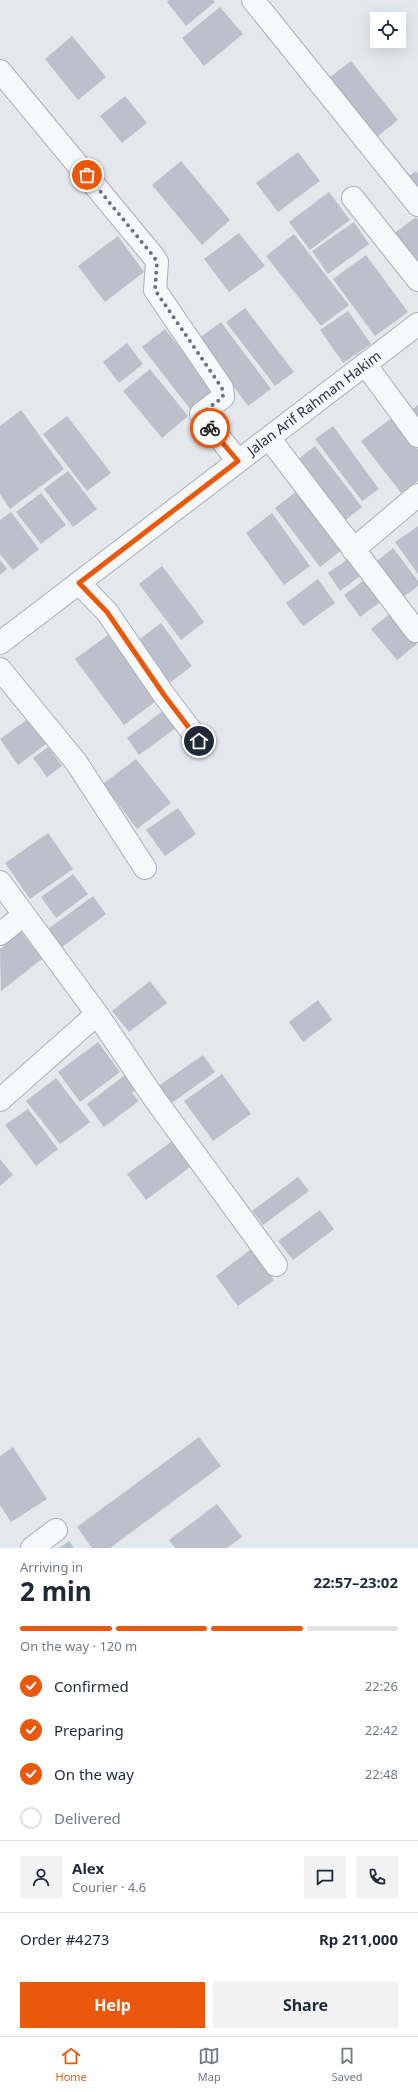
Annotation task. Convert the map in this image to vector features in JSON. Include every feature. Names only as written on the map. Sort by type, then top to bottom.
[{"type":"street","points":[[253,0],[418,205]]},
{"type":"street","points":[[0,70],[154,257],[157,262],[155,290],[222,388],[223,397],[203,411],[201,414],[202,418],[238,461]]},
{"type":"street","points":[[353,198],[418,280]]},
{"type":"street","name":"Jalan Arif Rahman Hakim","points":[[0,643],[418,324]]},
{"type":"street","points":[[365,364],[418,436]]},
{"type":"street","points":[[269,438],[416,631]]},
{"type":"street","points":[[353,550],[418,495]]},
{"type":"street","points":[[79,583],[107,612],[164,695],[199,741]]},
{"type":"street","points":[[0,669],[76,762],[145,868]]},
{"type":"street","points":[[0,882],[97,1014],[154,1098],[276,1265]]},
{"type":"street","points":[[0,934],[24,915]]},
{"type":"street","points":[[0,1100],[97,1014]]},
{"type":"street","points":[[32,1548],[56,1530]]},
{"type":"building","points":[[169,0],[213,0],[215,2],[186,26],[167,2]]},
{"type":"building","points":[[220,7],[243,34],[204,66],[182,38]]},
{"type":"building","points":[[72,36],[106,77],[78,100],[45,59]]},
{"type":"building","points":[[351,61],[398,120],[373,140],[326,80]]},
{"type":"building","points":[[125,96],[147,123],[122,143],[100,116]]},
{"type":"building","points":[[298,152],[320,181],[278,212],[256,183]]},
{"type":"building","points":[[181,161],[230,220],[202,245],[152,185]]},
{"type":"building","points":[[416,171],[418,174],[418,200],[403,180]]},
{"type":"building","points":[[329,192],[350,220],[310,250],[289,222]]},
{"type":"building","points":[[416,217],[418,220],[418,270],[392,235]]},
{"type":"building","points":[[354,222],[369,244],[328,274],[312,251]]},
{"type":"building","points":[[239,233],[265,266],[229,292],[204,259]]},
{"type":"building","points":[[294,234],[349,305],[321,326],[266,256]]},
{"type":"building","points":[[118,236],[144,272],[105,302],[78,266]]},
{"type":"building","points":[[366,255],[408,312],[375,336],[333,279]]},
{"type":"building","points":[[245,308],[294,372],[275,386],[226,322]]},
{"type":"building","points":[[348,311],[371,344],[343,363],[320,330]]},
{"type":"building","points":[[221,322],[271,389],[248,406],[198,339]]},
{"type":"building","points":[[165,329],[213,390],[190,409],[142,347]]},
{"type":"building","points":[[127,343],[143,364],[119,383],[103,362]]},
{"type":"building","points":[[150,369],[188,416],[162,438],[123,391]]},
{"type":"building","points":[[418,405],[418,427],[407,413]]},
{"type":"building","points":[[21,410],[64,469],[10,509],[0,494],[0,426]]},
{"type":"building","points":[[67,416],[111,473],[87,491],[43,434]]},
{"type":"building","points":[[393,417],[418,450],[418,481],[401,493],[361,441]]},
{"type":"building","points":[[333,426],[379,489],[362,501],[315,439]]},
{"type":"building","points":[[315,446],[362,507],[338,526],[291,465]]},
{"type":"building","points":[[68,471],[97,509],[73,527],[44,489]]},
{"type":"building","points":[[302,487],[347,546],[320,567],[275,508]]},
{"type":"building","points":[[41,493],[66,525],[41,544],[16,512]]},
{"type":"building","points":[[11,512],[39,549],[13,570],[0,554],[0,520]]},
{"type":"building","points":[[272,513],[310,566],[284,585],[246,533]]},
{"type":"building","points":[[418,526],[418,574],[395,542]]},
{"type":"building","points":[[393,548],[418,581],[418,586],[399,600],[372,565]]},
{"type":"building","points":[[351,557],[363,574],[340,591],[328,573]]},
{"type":"building","points":[[0,560],[7,569],[0,575]]},
{"type":"building","points":[[162,566],[204,622],[181,640],[139,584]]},
{"type":"building","points":[[367,578],[383,600],[360,617],[344,595]]},
{"type":"building","points":[[318,579],[335,603],[303,626],[286,603]]},
{"type":"building","points":[[392,612],[417,644],[397,660],[371,629]]},
{"type":"building","points":[[161,623],[192,666],[168,684],[137,641]]},
{"type":"building","points":[[108,635],[156,701],[124,725],[75,659]]},
{"type":"building","points":[[164,710],[177,727],[139,755],[127,738]]},
{"type":"building","points":[[28,719],[46,744],[18,765],[0,739]]},
{"type":"building","points":[[48,747],[62,766],[47,777],[33,758]]},
{"type":"building","points":[[136,759],[171,803],[137,829],[103,784]]},
{"type":"building","points":[[178,808],[196,834],[165,856],[146,830]]},
{"type":"building","points":[[48,833],[73,869],[30,899],[5,863]]},
{"type":"building","points":[[73,874],[88,894],[56,918],[41,897]]},
{"type":"building","points":[[93,896],[106,914],[62,947],[48,929]]},
{"type":"building","points":[[21,932],[42,959],[1,991],[0,949]]},
{"type":"building","points":[[150,981],[167,1003],[129,1032],[112,1011]]},
{"type":"building","points":[[318,1000],[332,1020],[303,1042],[289,1022]]},
{"type":"building","points":[[98,1042],[120,1072],[80,1102],[58,1072]]},
{"type":"building","points":[[203,1055],[215,1072],[169,1105],[157,1087]]},
{"type":"building","points":[[222,1074],[251,1114],[213,1141],[184,1101]]},
{"type":"building","points":[[125,1075],[136,1089],[132,1093],[139,1101],[104,1127],[87,1104]]},
{"type":"building","points":[[56,1078],[90,1122],[60,1144],[26,1101]]},
{"type":"building","points":[[28,1109],[58,1149],[36,1166],[5,1125]]},
{"type":"building","points":[[175,1139],[194,1164],[146,1200],[127,1174]]},
{"type":"building","points":[[0,1159],[13,1175],[0,1186]]},
{"type":"building","points":[[298,1177],[309,1191],[263,1225],[252,1211]]},
{"type":"building","points":[[320,1210],[334,1229],[293,1260],[278,1241]]},
{"type":"building","points":[[251,1249],[274,1280],[238,1306],[216,1276]]},
{"type":"building","points":[[199,1437],[221,1466],[110,1548],[92,1548],[77,1527]]},
{"type":"building","points":[[13,1447],[47,1499],[11,1522],[0,1505],[0,1456]]},
{"type":"building","points":[[217,1504],[242,1537],[227,1548],[175,1548],[169,1540]]},
{"type":"building","points":[[69,1541],[74,1548],[59,1548]]},
{"type":"way so far","points":[[87,175],[154,257],[157,262],[155,290],[222,388],[223,397],[201,414],[202,418],[210,428]]},
{"type":"route","points":[[199,741],[164,695],[107,612],[79,583],[238,461],[210,428]]}]
